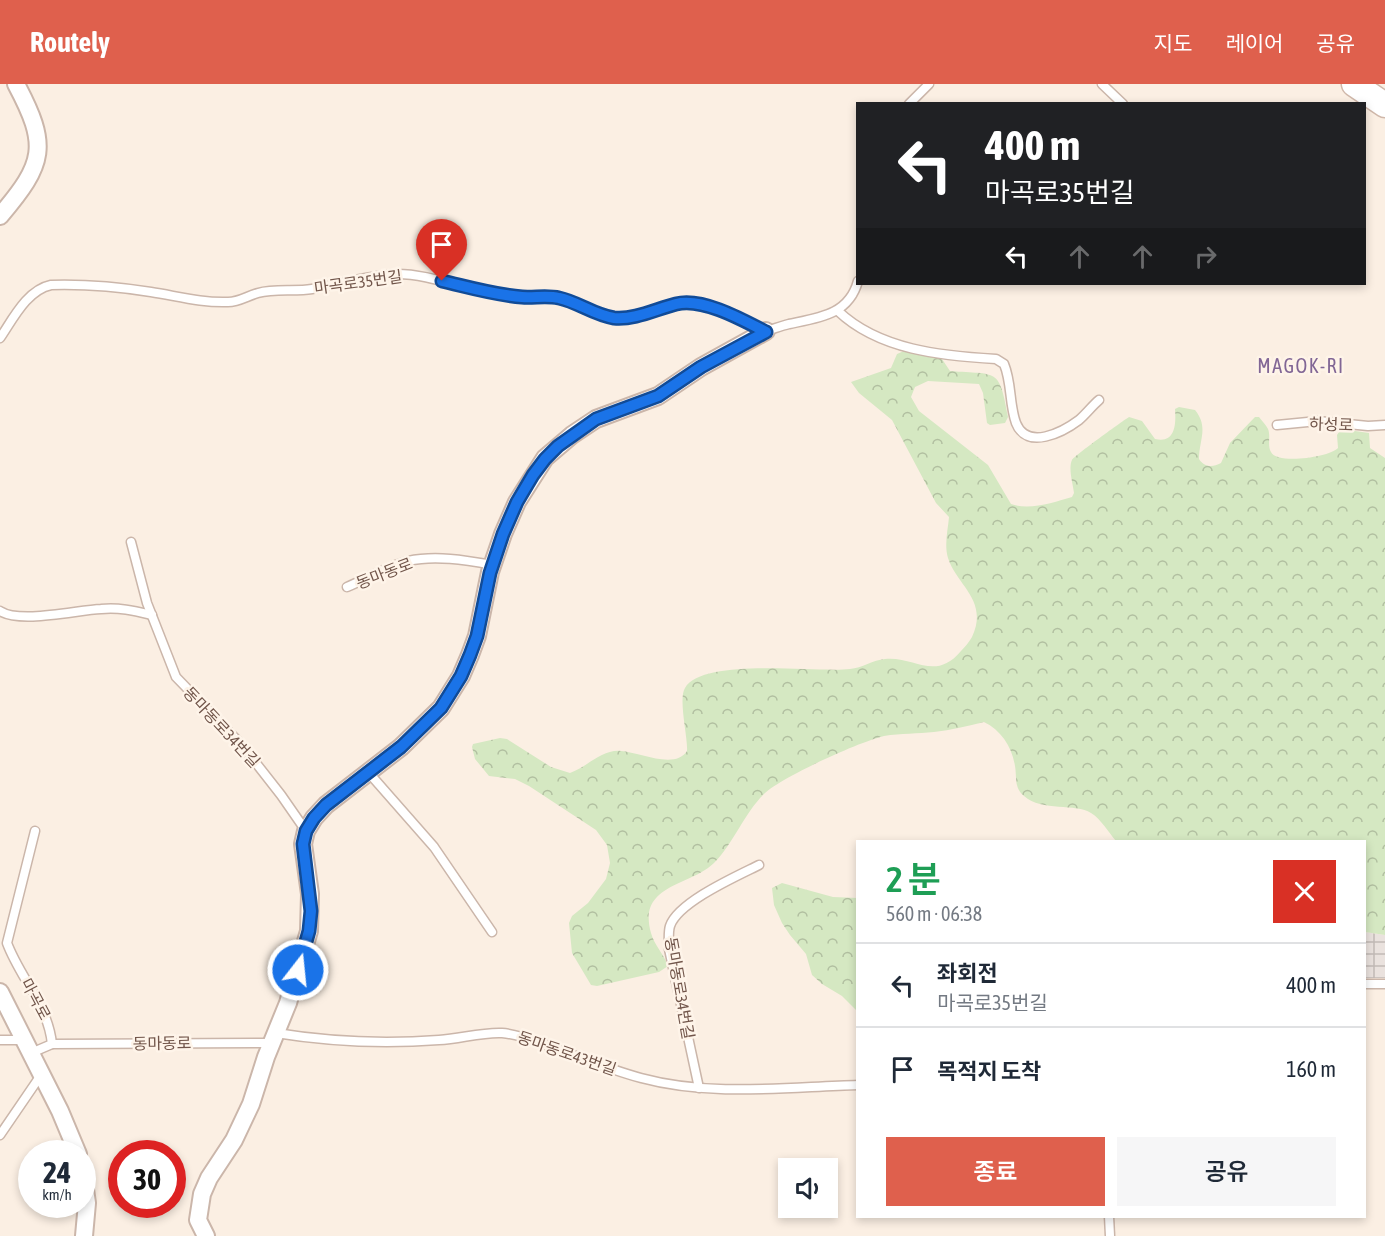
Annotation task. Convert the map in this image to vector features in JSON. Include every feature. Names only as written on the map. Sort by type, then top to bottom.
[{"type":"street","points":[[0,216],[22,189],[34,169],[38,148],[35,124],[16,84]]},
{"type":"street","points":[[1354,84],[1377,102]]},
{"type":"street","points":[[206,1236],[198,1220],[202,1194],[209,1178],[242,1125],[288,1002],[309,931],[310,894],[303,844],[306,831],[314,818],[326,805],[369,773],[423,727],[441,708],[461,676],[477,636],[493,565],[503,534],[517,502],[545,459],[558,446],[596,419],[658,396],[701,367],[766,332]]},
{"type":"street","name":"마곡로","points":[[0,992],[73,1140]]},
{"type":"street","points":[[84,1236],[86,1218]]},
{"type":"lane","points":[[911,102],[929,84]]},
{"type":"lane","points":[[1102,84],[1121,102]]},
{"type":"lane","name":"마곡로35번길","points":[[0,338],[32,294],[41,287],[51,285],[115,288],[195,301],[231,302],[260,292],[311,289],[396,274],[522,297],[555,297],[571,300],[598,314],[613,318],[627,318],[678,303],[695,302],[737,317],[766,332]]},
{"type":"lane","points":[[766,332],[838,311],[851,296],[856,285]]},
{"type":"lane","points":[[838,311],[850,323],[904,346],[938,354],[996,359],[1004,364],[1017,425],[1023,433],[1032,438],[1062,431],[1080,419],[1099,400]]},
{"type":"lane","name":"하성로","points":[[1277,425],[1318,422],[1385,425]]},
{"type":"lane","name":"동마동로34번길","points":[[131,542],[152,615],[176,677],[241,744],[306,831]]},
{"type":"lane","name":"동마동로","points":[[347,587],[405,561],[464,560],[493,565]]},
{"type":"lane","points":[[0,611],[6,615],[22,616],[125,608],[152,615]]},
{"type":"lane","points":[[369,773],[434,847],[492,932]]},
{"type":"lane","name":"마곡로","points":[[28,1047],[52,1044],[50,1027],[46,1015],[7,943],[35,831]]},
{"type":"lane","name":"동마동로34번길","points":[[699,1088],[669,949],[669,927],[676,915],[687,905],[759,865]]},
{"type":"lane","points":[[1366,984],[1385,984]]},
{"type":"lane","name":"동마동로43번길","points":[[274,1038],[386,1044],[501,1033],[529,1039],[641,1078],[699,1088],[856,1085]]},
{"type":"lane","name":"동마동로","points":[[52,1044],[274,1038]]},
{"type":"lane","points":[[0,1040],[28,1047]]},
{"type":"lane","points":[[0,1135],[42,1074]]},
{"type":"lane","points":[[1109,1218],[1110,1236]]},
{"type":"shaded area","points":[[1366,932],[1385,935],[1385,978],[1366,978]]},
{"type":"green space","points":[[904,351],[942,359],[950,371],[987,374],[998,382],[1002,389],[1008,417],[1005,423],[990,425],[987,423],[983,393],[979,384],[928,381],[915,387],[911,397],[919,411],[988,465],[1011,504],[1018,506],[1042,505],[1072,497],[1074,493],[1072,460],[1129,417],[1142,421],[1155,439],[1162,440],[1171,435],[1173,431],[1175,409],[1179,407],[1195,410],[1202,422],[1199,459],[1208,466],[1221,463],[1230,443],[1255,417],[1259,417],[1268,429],[1271,452],[1283,458],[1315,457],[1333,451],[1338,448],[1337,435],[1341,429],[1369,433],[1370,448],[1385,458],[1385,935],[1366,932],[1366,840],[1115,840],[1095,816],[1085,810],[1040,804],[1024,796],[1017,786],[1014,759],[1008,746],[996,730],[984,722],[928,733],[890,735],[872,739],[822,760],[775,786],[758,801],[714,863],[704,871],[669,888],[659,895],[652,905],[649,917],[651,933],[668,966],[659,972],[597,986],[591,985],[572,953],[569,923],[572,916],[588,903],[606,879],[610,863],[607,845],[596,830],[529,786],[515,779],[489,776],[475,759],[473,744],[500,738],[507,739],[551,767],[570,773],[614,751],[666,760],[674,759],[687,751],[682,701],[685,688],[696,678],[736,669],[850,669],[885,659],[933,666],[942,665],[951,660],[972,637],[977,613],[970,594],[952,568],[948,558],[946,542],[949,517],[936,503],[892,420],[859,393],[851,382],[891,368],[897,354]]},
{"type":"green space","points":[[782,883],[833,897],[856,898],[856,1010],[842,996],[812,975],[806,954],[782,923],[774,905],[772,888]]},
{"type":"district","name":"MAGOK-RI","points":[[1301,365]]},
{"type":"route","points":[[298,970],[309,931],[311,911],[304,861],[303,844],[306,831],[326,805],[401,747],[441,708],[461,676],[470,655],[477,636],[490,573],[503,534],[517,502],[533,475],[558,446],[596,419],[658,396],[701,367],[766,332],[737,317],[695,302],[678,303],[627,318],[613,318],[598,314],[571,300],[555,297],[522,297],[442,281]]}]
